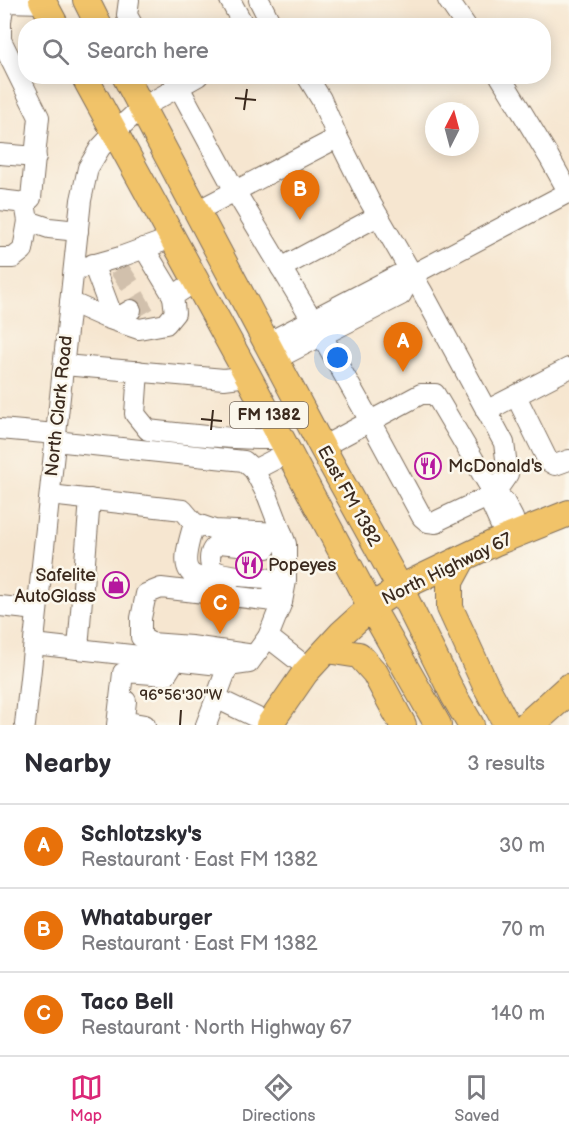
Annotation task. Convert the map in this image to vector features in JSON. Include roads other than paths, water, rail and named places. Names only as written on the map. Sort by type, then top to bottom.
[{"type":"highway","points":[[529,725],[569,689]]},
{"type":"main road","points":[[86,0],[95,18]]},
{"type":"main road","points":[[43,1],[52,18]]},
{"type":"main road","name":"FM 1382","points":[[88,84],[115,132]]},
{"type":"main road","name":"FM 1382","points":[[129,84],[141,108]]},
{"type":"main road","name":"East FM 1382","points":[[141,108],[400,588],[471,725]]},
{"type":"main road","name":"East FM 1382","points":[[115,132],[371,607],[435,718]]},
{"type":"main road","points":[[196,280],[216,285],[240,333],[250,346],[263,358],[272,351]]},
{"type":"main road","points":[[248,376],[266,381],[296,398]]},
{"type":"main road","name":"North Highway 67","points":[[270,724],[309,669],[371,607],[400,588],[463,558],[512,531],[569,513]]},
{"type":"main road","points":[[463,558],[450,582],[450,608],[485,684],[507,725]]},
{"type":"main road","points":[[327,650],[359,655],[375,673],[403,725]]},
{"type":"street","points":[[129,0],[129,18]]},
{"type":"street","points":[[231,0],[239,18]]},
{"type":"street","points":[[259,0],[268,18]]},
{"type":"street","points":[[448,0],[460,18]]},
{"type":"street","points":[[18,74],[1,40],[2,11],[43,1]]},
{"type":"street","points":[[0,258],[14,258],[23,250],[26,212],[32,198],[39,117],[23,84]]},
{"type":"street","name":"North Clark Road","points":[[25,725],[81,200],[88,168],[100,148],[115,132],[141,108],[173,84]]},
{"type":"street","points":[[177,84],[235,191],[338,363],[422,518],[436,523],[494,494]]},
{"type":"street","points":[[312,84],[378,216],[504,443],[508,474],[494,494],[492,506],[500,524],[512,531]]},
{"type":"street","points":[[272,351],[317,328],[396,276],[412,275],[569,193],[505,84]]},
{"type":"street","points":[[197,211],[338,138]]},
{"type":"street","points":[[0,154],[36,157]]},
{"type":"street","points":[[0,200],[26,212],[49,228],[78,231]]},
{"type":"street","points":[[282,268],[378,216]]},
{"type":"street","points":[[74,270],[120,257],[145,258],[172,238]]},
{"type":"street","points":[[70,302],[139,329],[165,324],[175,312],[145,258]]},
{"type":"street","points":[[93,264],[109,286],[114,320]]},
{"type":"street","points":[[166,293],[196,280]]},
{"type":"street","points":[[114,320],[131,310]]},
{"type":"street","points":[[64,364],[224,379],[248,376]]},
{"type":"street","points":[[486,411],[569,368]]},
{"type":"street","points":[[138,371],[135,414],[148,430],[257,440],[286,446]]},
{"type":"street","points":[[322,447],[421,394],[435,394],[494,494]]},
{"type":"street","points":[[516,396],[548,461],[555,465],[569,460]]},
{"type":"street","points":[[0,429],[56,438],[244,460],[254,470],[268,497],[276,533],[286,544],[280,592],[268,638],[249,663],[228,666],[34,644]]},
{"type":"street","points":[[254,470],[286,446]]},
{"type":"street","points":[[50,495],[183,510],[194,524],[214,530],[276,533]]},
{"type":"street","points":[[78,649],[90,499]]},
{"type":"street","points":[[194,524],[187,549],[188,568],[191,573],[197,577],[280,592]]},
{"type":"street","points":[[276,533],[266,548],[220,543],[214,546],[210,563],[215,571],[225,574],[271,579],[280,592]]},
{"type":"street","points":[[255,655],[151,643],[141,637],[141,618],[146,594],[161,588],[280,592]]},
{"type":"street","points":[[0,606],[37,610]]},
{"type":"street","points":[[268,638],[309,669]]},
{"type":"street","points":[[117,725],[123,673],[166,675],[171,667],[171,660]]},
{"type":"street","points":[[206,725],[228,666]]},
{"type":"street","points":[[129,672],[124,718],[128,722],[145,725]]},
{"type":"street","points":[[216,698],[270,724]]},
{"type":"tunnel","points":[[116,282],[140,266]]},
{"type":"tunnel","points":[[131,310],[157,295]]},
{"type":"place","name":"Whataburger","points":[[300,220]]},
{"type":"place","name":"Schlotzsky's","points":[[403,372]]},
{"type":"place","name":"McDonald's","points":[[428,466]]},
{"type":"place","name":"Popeyes","points":[[249,565]]},
{"type":"place","name":"Safelite AutoGlass","points":[[116,585]]},
{"type":"place","name":"Taco Bell","points":[[220,634]]}]
